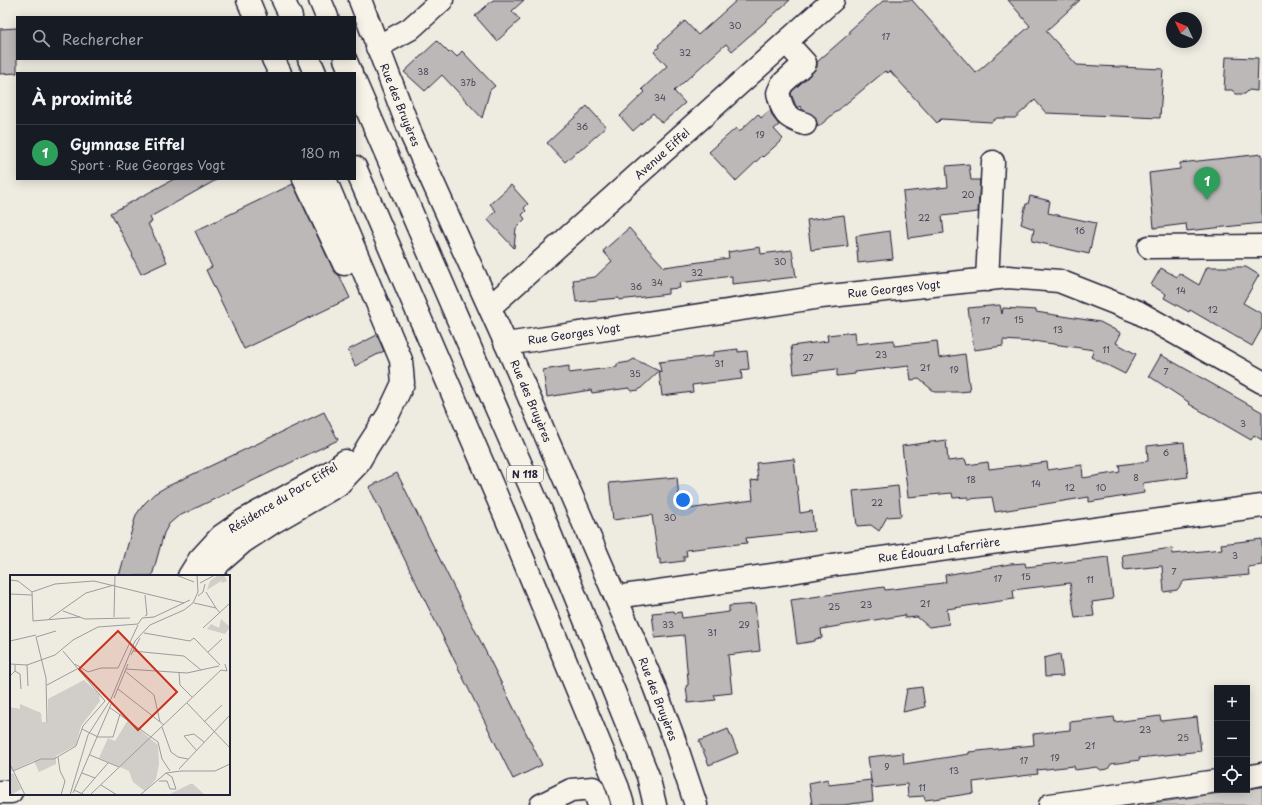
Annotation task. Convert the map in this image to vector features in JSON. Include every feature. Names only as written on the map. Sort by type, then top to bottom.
[{"type":"main road","points":[[248,0],[255,16]]},
{"type":"main road","points":[[283,0],[291,16]]},
{"type":"main road","points":[[320,0],[327,16]]},
{"type":"main road","name":"Rue des Bruyères","points":[[360,0],[420,155],[506,344],[654,686],[696,805]]},
{"type":"main road","points":[[377,47],[410,29],[442,0]]},
{"type":"main road","name":"Avenue Eiffel","points":[[490,308],[833,0]]},
{"type":"main road","points":[[786,42],[805,63],[782,84],[778,93],[783,111],[793,120],[805,124]]},
{"type":"main road","points":[[274,60],[280,72]]},
{"type":"main road","points":[[309,60],[315,72]]},
{"type":"main road","points":[[345,60],[351,72]]},
{"type":"main road","name":"N 118","points":[[356,84],[541,510],[648,776],[655,805]]},
{"type":"main road","points":[[987,280],[992,162]]},
{"type":"main road","name":"N 118","points":[[356,168],[510,527],[618,788],[623,805]]},
{"type":"main road","points":[[304,180],[344,264]]},
{"type":"main road","name":"Résidence du Parc Eiffel","points":[[190,575],[199,560],[221,536],[244,520],[268,516],[338,485],[357,465],[388,415],[403,383],[400,360],[326,180]]},
{"type":"main road","points":[[1149,247],[1262,246]]},
{"type":"main road","name":"Rue Georges Vogt","points":[[506,344],[821,297],[1008,278],[1059,281],[1138,312],[1262,382]]},
{"type":"main road","name":"Rue Édouard Laferrière","points":[[616,597],[786,573],[838,564],[1262,506]]},
{"type":"main road","name":"Résidence du Parc Eiffel","points":[[212,575],[219,563],[243,542],[268,516]]},
{"type":"main road","points":[[1250,776],[1262,774]]},
{"type":"main road","points":[[0,780],[10,779]]},
{"type":"main road","points":[[1050,805],[1214,781]]},
{"type":"main road","points":[[541,805],[571,790],[593,788],[599,805]]},
{"type":"shaded area","points":[[1262,787],[1262,805],[1143,805],[1221,793],[1250,793],[1250,789]]},
{"type":"building","points":[[493,0],[524,0],[512,11],[520,20],[497,41],[475,16]]},
{"type":"building","points":[[737,0],[790,0],[732,51],[726,44],[674,91],[685,103],[662,123],[653,113],[633,131],[620,116],[645,92],[642,89],[667,66],[654,52],[659,47],[658,45],[685,21],[698,35]]},
{"type":"building","points":[[884,0],[912,0],[976,73],[1030,26],[1008,0],[1080,0],[1046,31],[1077,65],[1163,69],[1160,118],[1046,113],[1035,100],[1015,118],[997,118],[991,122],[941,119],[937,123],[890,71],[888,73],[885,71],[818,127],[814,116],[803,110],[800,106],[798,108],[796,106],[791,94],[792,91],[813,72],[817,67],[817,62]]},
{"type":"building","points":[[16,28],[16,73],[0,74],[0,29]]},
{"type":"building","points":[[437,41],[449,53],[451,51],[457,57],[462,51],[495,86],[490,90],[482,118],[442,75],[425,91],[404,72]]},
{"type":"building","points":[[1226,57],[1258,58],[1257,91],[1249,90],[1245,94],[1236,94],[1232,90],[1224,90]]},
{"type":"building","points":[[587,106],[606,127],[565,162],[547,143]]},
{"type":"building","points":[[770,110],[779,125],[774,129],[783,139],[763,157],[762,156],[736,181],[709,152],[736,128],[739,132],[758,114],[761,118]]},
{"type":"building","points":[[1262,154],[1262,223],[1187,231],[1186,224],[1154,228],[1149,173],[1180,169],[1180,163]]},
{"type":"building","points":[[969,164],[971,180],[980,180],[978,212],[942,216],[944,233],[908,238],[903,192],[948,187],[946,166]]},
{"type":"building","points":[[172,180],[216,180],[150,217],[152,222],[148,224],[167,262],[141,274],[132,256],[133,255],[111,213]]},
{"type":"building","points":[[293,184],[333,269],[339,275],[350,298],[244,349],[206,270],[212,267],[195,231]]},
{"type":"building","points":[[511,185],[528,204],[524,208],[526,211],[522,215],[525,219],[516,228],[514,248],[487,219],[496,211],[490,204]]},
{"type":"building","points":[[1030,196],[1050,201],[1048,213],[1096,223],[1089,254],[1032,241],[1034,229],[1021,224],[1026,204],[1028,204]]},
{"type":"building","points":[[844,215],[848,246],[811,250],[807,220]]},
{"type":"building","points":[[629,228],[664,267],[729,258],[728,252],[760,247],[761,254],[792,250],[796,277],[732,284],[732,276],[679,283],[680,288],[668,289],[668,294],[619,300],[619,298],[576,302],[573,280],[595,277],[612,261],[603,251]]},
{"type":"building","points":[[890,231],[893,259],[858,263],[856,236]]},
{"type":"building","points":[[1207,267],[1246,267],[1259,275],[1243,303],[1262,314],[1262,328],[1252,346],[1190,310],[1189,312],[1164,298],[1166,294],[1151,285],[1161,268],[1177,277],[1179,273],[1199,285]]},
{"type":"building","points":[[1000,305],[1002,314],[1003,308],[1036,310],[1036,312],[1100,322],[1121,333],[1116,343],[1136,354],[1125,374],[1091,357],[1094,350],[1033,341],[1003,340],[1003,346],[974,350],[968,308]]},
{"type":"building","points":[[855,332],[856,344],[894,340],[894,346],[937,341],[939,358],[965,354],[970,391],[935,392],[919,379],[911,380],[909,366],[855,372],[855,374],[837,376],[837,369],[794,374],[791,346],[828,341],[827,335]]},
{"type":"building","points":[[377,335],[384,351],[355,366],[348,350]]},
{"type":"building","points":[[738,349],[738,352],[747,351],[749,369],[741,370],[742,379],[692,385],[693,392],[662,396],[659,371],[661,372],[659,362],[713,356],[713,352]]},
{"type":"building","points":[[1161,355],[1262,412],[1262,440],[1254,435],[1251,440],[1189,404],[1190,403],[1149,376]]},
{"type":"building","points":[[634,359],[659,371],[639,390],[632,391],[629,388],[592,393],[591,390],[547,397],[543,370],[569,366],[569,373],[617,367],[617,364],[629,362]]},
{"type":"building","points":[[324,412],[338,440],[177,517],[169,524],[164,533],[152,575],[119,575],[136,515],[154,494]]},
{"type":"building","points":[[946,440],[948,461],[965,459],[967,465],[988,462],[989,469],[1047,462],[1048,470],[1082,465],[1083,478],[1120,472],[1119,465],[1148,461],[1147,446],[1184,442],[1188,477],[1143,483],[1144,493],[1089,502],[1089,497],[995,512],[992,497],[968,499],[968,497],[953,498],[952,493],[908,497],[902,446]]},
{"type":"building","points":[[794,459],[800,513],[812,511],[814,531],[746,538],[747,543],[686,550],[687,556],[684,556],[684,561],[660,564],[652,515],[613,520],[609,483],[677,477],[680,510],[753,500],[751,481],[758,480],[756,463]]},
{"type":"building","points":[[397,473],[542,765],[513,779],[369,487]]},
{"type":"building","points":[[898,486],[901,516],[887,517],[879,531],[871,525],[857,526],[853,491]]},
{"type":"building","points":[[1262,539],[1262,565],[1248,567],[1249,575],[1184,581],[1177,590],[1164,592],[1162,566],[1124,570],[1122,555],[1172,548],[1173,554],[1222,549],[1221,544]]},
{"type":"building","points":[[1108,557],[1113,599],[1092,602],[1094,616],[1075,618],[1070,583],[1013,590],[1014,599],[947,609],[949,624],[929,627],[917,617],[905,618],[905,615],[821,629],[822,638],[815,639],[815,641],[797,644],[791,600],[884,587],[885,590],[943,583],[946,582],[945,575],[1010,564],[1025,563],[1026,567]]},
{"type":"building","points":[[755,604],[760,651],[728,655],[732,693],[714,695],[716,700],[688,703],[686,686],[688,685],[688,680],[684,635],[655,638],[652,613],[674,611],[675,613],[681,612],[682,618],[729,612],[729,606]]},
{"type":"building","points":[[1060,654],[1063,676],[1045,677],[1044,658]]},
{"type":"building","points":[[922,687],[925,707],[903,712],[907,689]]},
{"type":"building","points":[[1160,716],[1161,721],[1197,717],[1201,751],[1139,758],[1140,760],[1111,764],[1108,769],[1101,770],[1097,767],[1075,770],[1074,766],[1037,770],[1038,774],[973,782],[974,793],[925,800],[924,796],[908,797],[907,784],[872,788],[868,757],[903,753],[904,764],[969,754],[969,752],[1034,745],[1033,734],[1070,730],[1070,722],[1114,717],[1115,722]]},
{"type":"building","points":[[728,729],[738,753],[709,765],[699,741]]},
{"type":"building","points":[[828,779],[829,785],[871,780],[873,801],[843,805],[812,805],[809,783]]},
{"type":"place","name":"Gymnase Eiffel","points":[[1207,200]]}]
